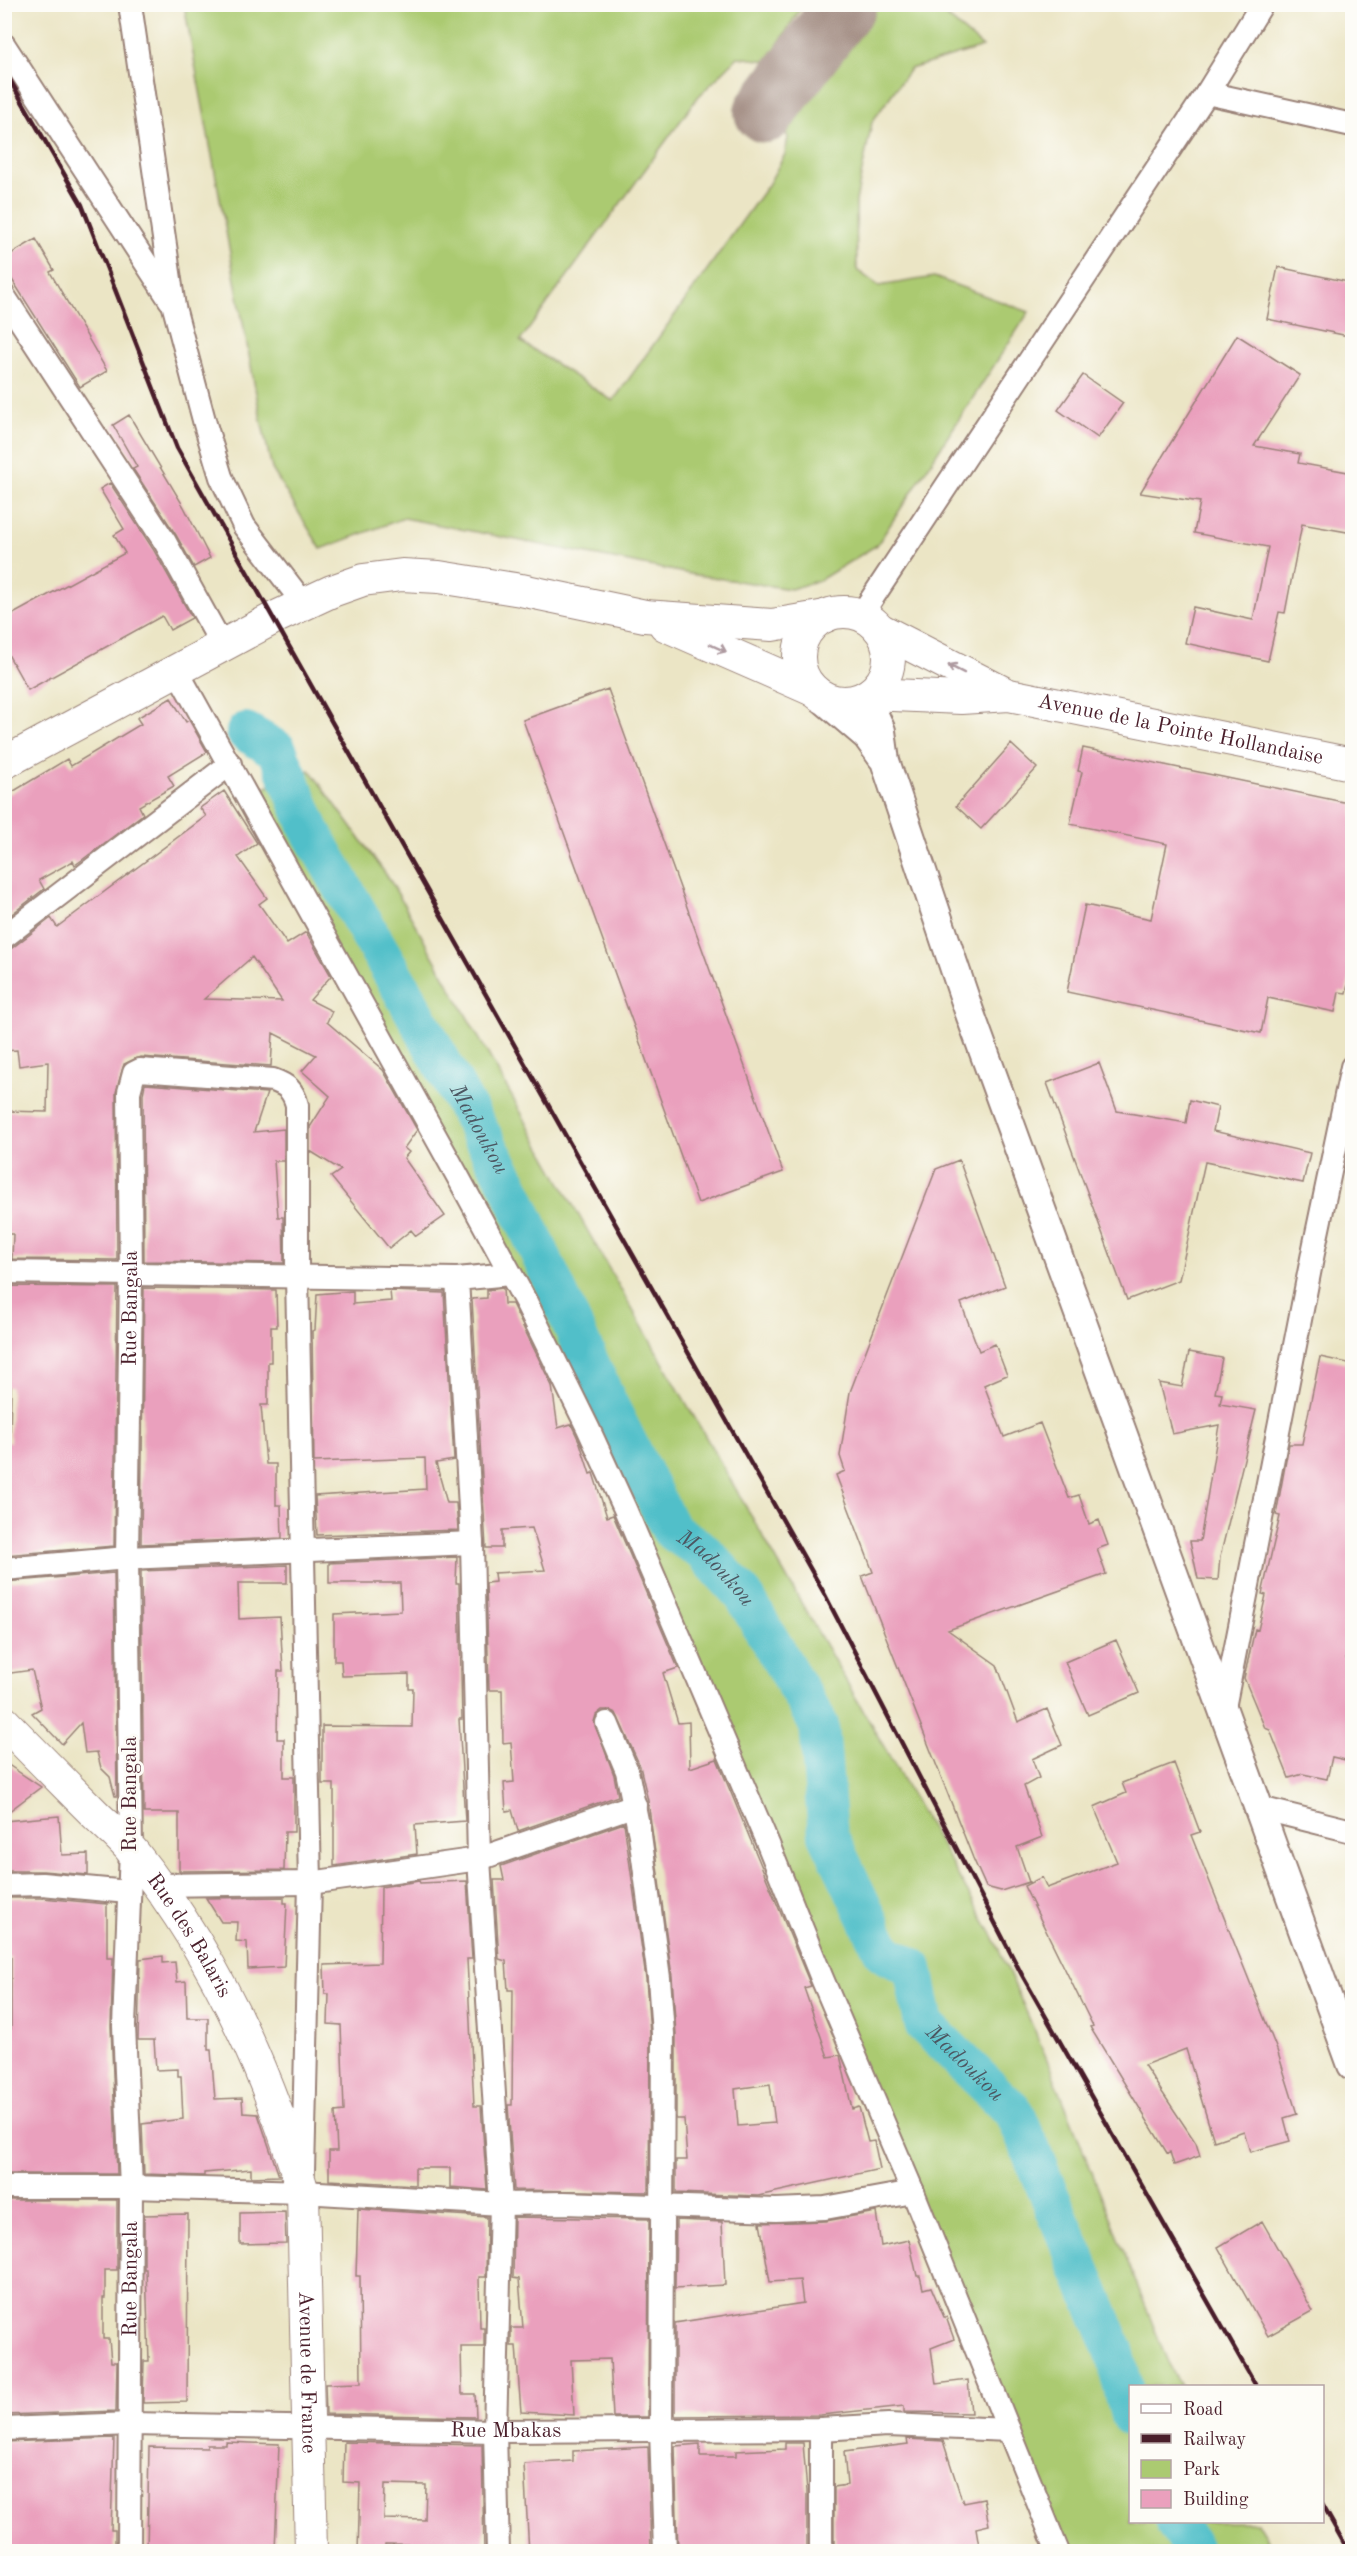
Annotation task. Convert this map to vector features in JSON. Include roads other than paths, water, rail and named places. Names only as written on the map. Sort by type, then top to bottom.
[{"type":"main road","points":[[4,763],[176,669],[304,604],[363,580],[411,576],[439,577],[521,590],[645,616],[772,625],[837,612],[871,623],[1008,695]]},
{"type":"main road","points":[[645,616],[835,702],[851,702],[868,695],[883,681],[889,664],[888,646],[871,623]]},
{"type":"main road","points":[[817,693],[804,678],[800,664],[800,650],[805,636],[814,624],[826,616]]},
{"type":"main road","points":[[868,695],[961,698],[1008,695]]},
{"type":"main road","name":"Avenue de la Pointe Hollandaise","points":[[1008,695],[1353,764]]},
{"type":"main road","name":"Rue des Balaris","points":[[4,1722],[131,1850],[143,1888],[197,1942],[262,2069],[289,2144],[303,2192]]},
{"type":"main road","name":"Avenue de France","points":[[303,2192],[311,2552]]},
{"type":"street","points":[[130,4],[174,307],[221,477],[244,526],[304,604]]},
{"type":"street","points":[[871,623],[1262,4]]},
{"type":"street","points":[[4,45],[174,307]]},
{"type":"street","points":[[1207,93],[1353,125]]},
{"type":"street","points":[[4,296],[165,542],[222,645]]},
{"type":"street","points":[[176,669],[510,1274],[588,1428],[630,1519],[913,2192],[1058,2552]]},
{"type":"street","points":[[817,693],[867,736],[885,761]]},
{"type":"street","points":[[868,695],[881,731],[885,761],[969,1011],[1353,2065]]},
{"type":"street","points":[[4,937],[230,764]]},
{"type":"street","points":[[1223,1713],[1314,1248],[1353,1067]]},
{"type":"street","name":"Rue Bangala","points":[[131,1850],[127,1558],[131,1275],[129,1092],[134,1073],[150,1070],[273,1080],[294,1092],[297,1105],[297,1278]]},
{"type":"street","points":[[4,1272],[457,1279],[510,1274]]},
{"type":"street","points":[[297,1278],[310,1883],[303,2192]]},
{"type":"street","points":[[457,1279],[472,1543],[479,1859],[501,2204],[495,2431],[498,2552]]},
{"type":"street","points":[[4,1569],[127,1558],[472,1543]]},
{"type":"street","points":[[607,1723],[627,1771],[635,1805],[659,1978],[663,2034],[664,2207],[661,2430],[665,2552]]},
{"type":"street","points":[[4,1885],[42,1884],[143,1888],[310,1883],[479,1859],[635,1805]]},
{"type":"street","points":[[1260,1808],[1353,1831]]},
{"type":"street","name":"Rue Bangala","points":[[129,2552],[131,2187],[124,2026],[143,1888]]},
{"type":"street","points":[[4,2187],[131,2187],[303,2192],[501,2204],[564,2203],[776,2210],[825,2208],[913,2192]]},
{"type":"street","name":"Rue Mbakas","points":[[4,2429],[130,2424],[495,2431],[821,2429],[888,2425],[1009,2430]]},
{"type":"street","points":[[821,2429],[822,2552]]},
{"type":"waterway","name":"Madoukou","points":[[246,732],[277,750],[310,830],[407,999],[508,1183],[609,1406],[671,1530],[704,1552],[744,1596],[819,1725],[828,1835],[884,1953],[913,1968],[924,2024],[1015,2113],[1114,2350],[1129,2412]]},
{"type":"waterway","name":"Madoukou","points":[[1176,2523],[1194,2552]]},
{"type":"railway","points":[[4,70],[82,205],[177,448],[824,1593],[1022,1975],[1255,2385]]},
{"type":"railway","points":[[1324,2508],[1349,2552]]}]
